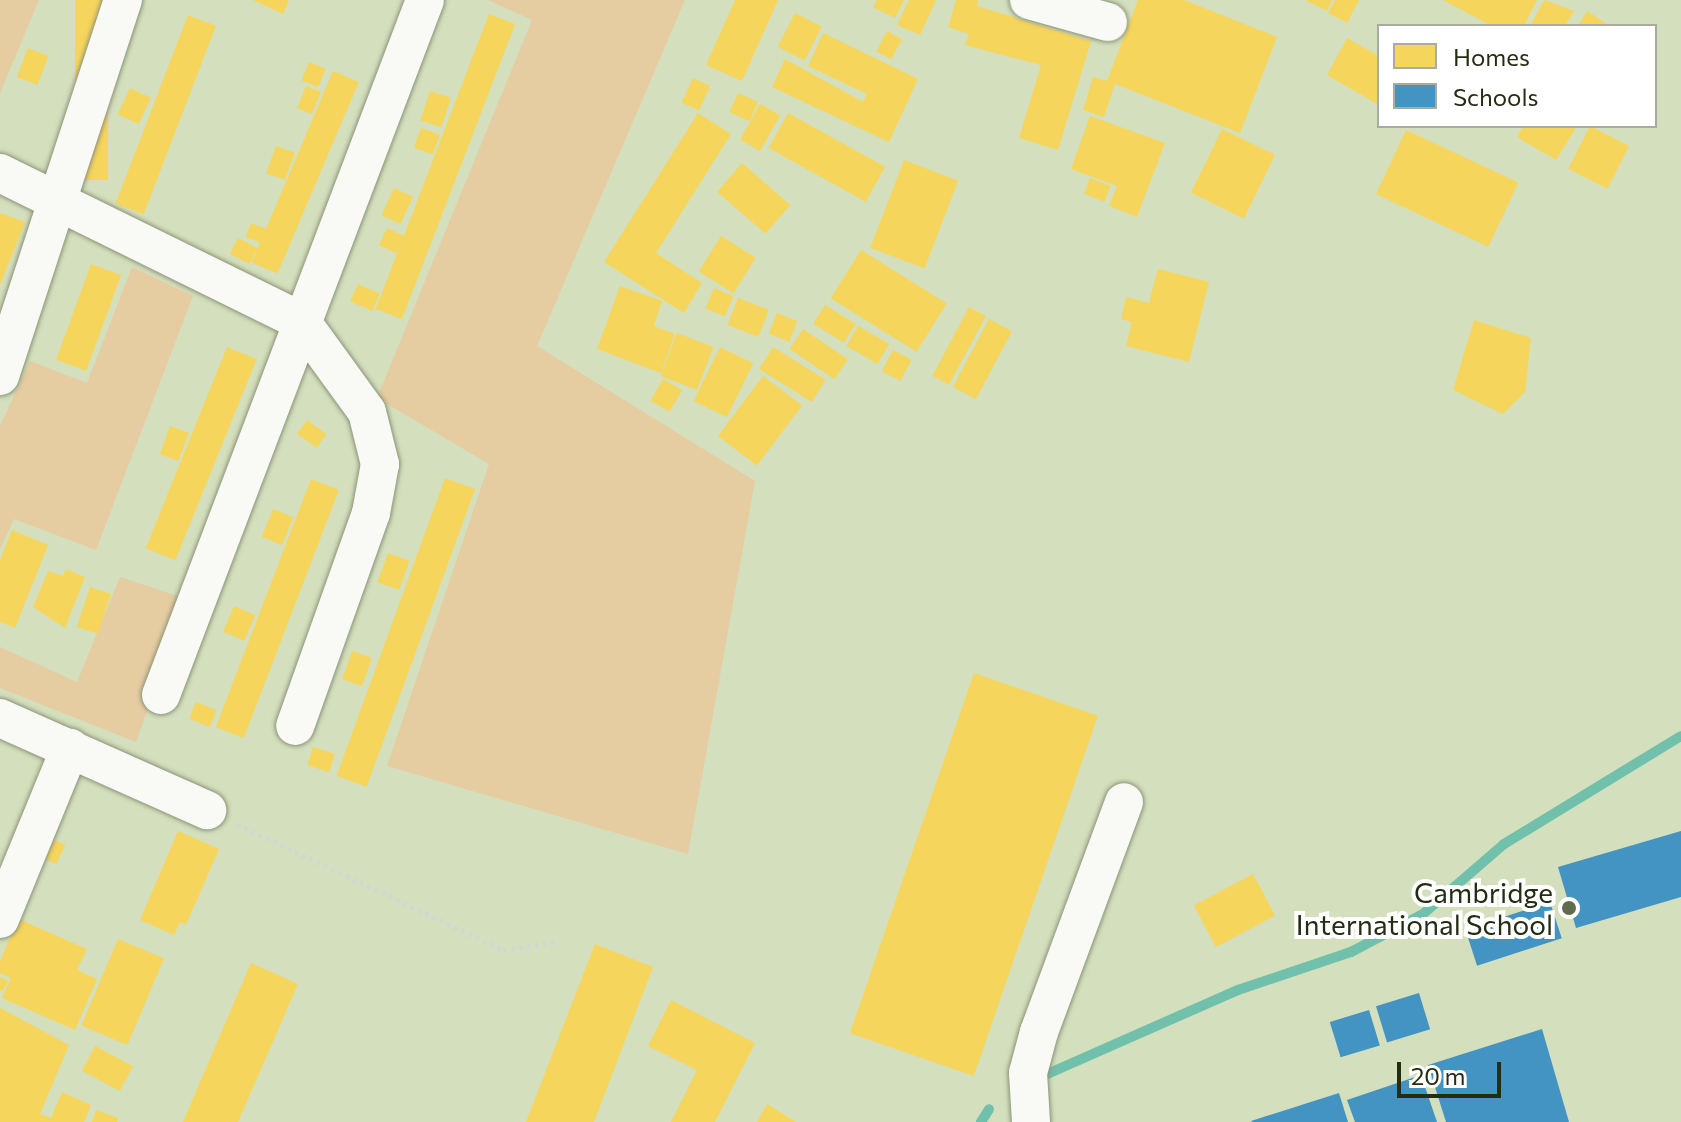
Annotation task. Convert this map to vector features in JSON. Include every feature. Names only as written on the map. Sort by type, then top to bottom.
[{"type":"street","points":[[0,376],[123,0]]},
{"type":"street","points":[[161,695],[425,0]]},
{"type":"street","points":[[1029,0],[1108,22]]},
{"type":"street","points":[[0,173],[58,205],[301,321],[367,412],[380,464],[371,513],[295,726]]},
{"type":"street","points":[[0,718],[207,810]]},
{"type":"street","points":[[0,919],[70,748]]},
{"type":"street","points":[[1031,1122],[1028,1073],[1039,1032],[1124,802]]},
{"type":"path","points":[[207,810],[503,950],[555,942]]},
{"type":"shaded area","points":[[0,0],[39,0],[0,93]]},
{"type":"shaded area","points":[[488,0],[685,0],[537,346],[755,481],[688,854],[387,766],[489,464],[377,398],[532,20]]},
{"type":"shaded area","points":[[132,267],[193,296],[96,550],[14,519],[0,549],[0,426],[30,361],[87,383]]},
{"type":"shaded area","points":[[120,577],[187,599],[136,742],[0,688],[0,647],[77,682]]},
{"type":"building: Homes","points":[[75,0],[108,0],[108,180],[75,180]]},
{"type":"building: Homes","points":[[253,0],[289,0],[283,14]]},
{"type":"building: Homes","points":[[735,0],[778,0],[742,81],[706,65]]},
{"type":"building: Homes","points":[[877,0],[904,0],[895,18],[873,7]]},
{"type":"building: Homes","points":[[909,0],[936,0],[920,35],[897,25]]},
{"type":"building: Homes","points":[[956,0],[978,0],[977,6],[1091,41],[1058,150],[1019,138],[1041,65],[965,45],[969,34],[948,27]]},
{"type":"building: Homes","points":[[1138,0],[1184,0],[1277,37],[1240,133],[1115,84],[1104,117],[1083,110],[1093,77],[1107,81]]},
{"type":"building: Homes","points":[[1305,0],[1332,0],[1327,11]]},
{"type":"building: Homes","points":[[1335,0],[1359,0],[1347,23],[1328,13]]},
{"type":"building: Homes","points":[[1443,0],[1537,0],[1525,24],[1488,24]]},
{"type":"building: Homes","points":[[1544,0],[1574,11],[1566,24],[1531,24]]},
{"type":"building: Homes","points":[[1587,11],[1607,24],[1579,24]]},
{"type":"building: Homes","points":[[795,13],[822,27],[804,60],[778,47]]},
{"type":"building: Homes","points":[[489,14],[515,24],[402,319],[376,309]]},
{"type":"building: Homes","points":[[188,15],[216,26],[144,214],[116,204]]},
{"type":"building: Homes","points":[[887,31],[902,39],[891,59],[876,51]]},
{"type":"building: Homes","points":[[823,33],[918,79],[889,142],[772,87],[785,59],[863,102],[867,94],[808,66]]},
{"type":"building: Homes","points":[[1347,38],[1377,55],[1377,104],[1327,75]]},
{"type":"building: Homes","points":[[28,48],[49,56],[37,85],[17,77]]},
{"type":"building: Homes","points":[[309,62],[326,69],[318,87],[302,81]]},
{"type":"building: Homes","points":[[333,71],[359,82],[278,273],[252,262]]},
{"type":"building: Homes","points":[[693,78],[710,86],[699,111],[682,102]]},
{"type":"building: Homes","points":[[306,86],[321,92],[312,114],[297,108]]},
{"type":"building: Homes","points":[[130,88],[151,98],[139,124],[118,114]]},
{"type":"building: Homes","points":[[430,91],[451,98],[441,127],[420,120]]},
{"type":"building: Homes","points":[[738,93],[758,102],[750,121],[729,112]]},
{"type":"building: Homes","points":[[760,104],[780,115],[760,151],[740,140]]},
{"type":"building: Homes","points":[[698,113],[731,134],[656,253],[702,283],[684,313],[604,262]]},
{"type":"building: Homes","points":[[788,113],[885,167],[866,202],[769,148]]},
{"type":"building: Homes","points":[[1090,116],[1165,143],[1137,217],[1109,206],[1117,186],[1071,169]]},
{"type":"building: Homes","points":[[421,128],[440,135],[433,155],[414,148]]},
{"type":"building: Homes","points":[[1522,128],[1576,128],[1556,160],[1517,137]]},
{"type":"building: Homes","points":[[1589,128],[1629,146],[1607,189],[1568,169]]},
{"type":"building: Homes","points":[[1222,129],[1275,155],[1244,219],[1191,193]]},
{"type":"building: Homes","points":[[1406,130],[1518,182],[1488,247],[1376,194]]},
{"type":"building: Homes","points":[[276,146],[295,153],[285,180],[266,173]]},
{"type":"building: Homes","points":[[904,160],[958,181],[924,269],[870,248]]},
{"type":"building: Homes","points":[[742,163],[790,205],[765,234],[717,192]]},
{"type":"building: Homes","points":[[1090,178],[1111,186],[1104,202],[1084,194]]},
{"type":"building: Homes","points":[[394,188],[413,197],[400,224],[381,215]]},
{"type":"building: Homes","points":[[0,213],[25,222],[0,285]]},
{"type":"building: Homes","points":[[251,223],[267,229],[261,243],[246,237]]},
{"type":"building: Homes","points":[[387,228],[404,236],[396,253],[379,245]]},
{"type":"building: Homes","points":[[721,236],[756,258],[734,293],[699,272]]},
{"type":"building: Homes","points":[[238,238],[258,248],[249,264],[230,254]]},
{"type":"building: Homes","points":[[861,250],[947,304],[916,352],[831,298]]},
{"type":"building: Homes","points":[[91,264],[121,275],[86,371],[56,360]]},
{"type":"building: Homes","points":[[1158,269],[1209,282],[1189,362],[1126,346],[1132,322],[1121,319],[1126,297],[1149,303]]},
{"type":"building: Homes","points":[[358,284],[380,294],[372,311],[350,301]]},
{"type":"building: Homes","points":[[620,286],[662,301],[654,326],[675,334],[661,373],[597,349]]},
{"type":"building: Homes","points":[[714,288],[733,296],[725,316],[705,308]]},
{"type":"building: Homes","points":[[738,298],[769,310],[758,337],[728,325]]},
{"type":"building: Homes","points":[[825,305],[856,324],[844,343],[813,324]]},
{"type":"building: Homes","points":[[969,307],[986,316],[949,385],[932,376]]},
{"type":"building: Homes","points":[[777,313],[797,321],[789,342],[769,333]]},
{"type":"building: Homes","points":[[989,319],[1012,331],[976,399],[953,387]]},
{"type":"building: Homes","points":[[1474,320],[1531,338],[1525,392],[1503,414],[1453,390]]},
{"type":"building: Homes","points":[[858,326],[889,344],[878,364],[846,346]]},
{"type":"building: Homes","points":[[803,329],[848,359],[834,379],[790,349]]},
{"type":"building: Homes","points":[[677,333],[713,347],[697,390],[661,376]]},
{"type":"building: Homes","points":[[227,347],[257,359],[175,560],[146,548]]},
{"type":"building: Homes","points":[[720,347],[753,363],[727,417],[694,401]]},
{"type":"building: Homes","points":[[773,347],[826,380],[812,402],[759,369]]},
{"type":"building: Homes","points":[[893,350],[912,360],[900,381],[882,371]]},
{"type":"building: Homes","points":[[763,376],[802,405],[757,465],[718,436]]},
{"type":"building: Homes","points":[[663,379],[682,390],[670,412],[650,401]]},
{"type":"building: Homes","points":[[307,420],[326,434],[316,448],[297,434]]},
{"type":"building: Homes","points":[[170,426],[189,433],[179,461],[160,454]]},
{"type":"building: Homes","points":[[445,478],[475,489],[367,787],[337,776]]},
{"type":"building: Homes","points":[[311,479],[339,490],[244,738],[216,727]]},
{"type":"building: Homes","points":[[273,509],[293,517],[282,545],[262,537]]},
{"type":"building: Homes","points":[[12,530],[48,545],[15,628],[0,622],[0,560]]},
{"type":"building: Homes","points":[[388,553],[410,561],[399,590],[377,582]]},
{"type":"building: Homes","points":[[66,569],[85,577],[65,628],[33,607],[48,571],[63,576]]},
{"type":"building: Homes","points":[[90,587],[111,594],[98,634],[77,627]]},
{"type":"building: Homes","points":[[234,606],[255,615],[244,641],[223,632]]},
{"type":"building: Homes","points":[[352,651],[372,658],[362,686],[342,679]]},
{"type":"building: Homes","points":[[974,673],[1098,716],[974,1076],[850,1033]]},
{"type":"building: Homes","points":[[196,702],[216,710],[210,727],[189,719]]},
{"type":"building: Homes","points":[[313,747],[335,754],[329,772],[307,765]]},
{"type":"building: Homes","points":[[178,831],[219,849],[186,925],[180,922],[174,935],[140,920]]},
{"type":"building: Homes","points":[[48,837],[65,845],[56,864],[39,856]]},
{"type":"building: Homes","points":[[1253,874],[1275,915],[1216,947],[1194,905]]},
{"type":"building: Homes","points":[[18,919],[87,949],[77,970],[97,979],[75,1030],[2,998],[11,978],[0,973],[0,961]]},
{"type":"building: Homes","points":[[118,939],[164,959],[127,1045],[81,1026]]},
{"type":"building: Homes","points":[[595,944],[653,967],[594,1122],[526,1122]]},
{"type":"building: Homes","points":[[251,963],[298,984],[238,1122],[183,1122]]},
{"type":"building: Homes","points":[[0,977],[8,981],[3,991],[0,990]]},
{"type":"building: Homes","points":[[671,1000],[755,1043],[715,1122],[671,1122],[697,1070],[648,1046]]},
{"type":"building: Homes","points":[[0,1008],[69,1045],[40,1114],[51,1118],[62,1092],[91,1105],[84,1122],[0,1122]]},
{"type":"building: Homes","points":[[95,1046],[133,1066],[120,1091],[82,1071]]},
{"type":"building: Homes","points":[[767,1104],[796,1122],[757,1122]]},
{"type":"building: Homes","points":[[96,1110],[118,1118],[117,1122],[92,1122]]},
{"type":"building: Schools","points":[[1681,831],[1681,897],[1576,928],[1558,867]]},
{"type":"building: Schools","points":[[1550,902],[1562,938],[1477,966],[1465,930]]},
{"type":"building: Schools","points":[[1419,993],[1430,1029],[1387,1042],[1376,1006]]},
{"type":"building: Schools","points":[[1369,1010],[1380,1045],[1341,1057],[1330,1022]]},
{"type":"building: Schools","points":[[1542,1029],[1569,1122],[1446,1122],[1428,1065]]},
{"type":"building: Schools","points":[[1421,1075],[1437,1122],[1355,1122],[1347,1100]]},
{"type":"building: Schools","points":[[1339,1093],[1348,1122],[1251,1121]]},
{"type":"waterway","points":[[1036,1079],[1238,990],[1351,952],[1423,914],[1504,844],[1681,736]]},
{"type":"waterway","points":[[981,1122],[989,1109]]},
{"type":"place","name":"Cambridge International School","points":[[1569,908]]}]
